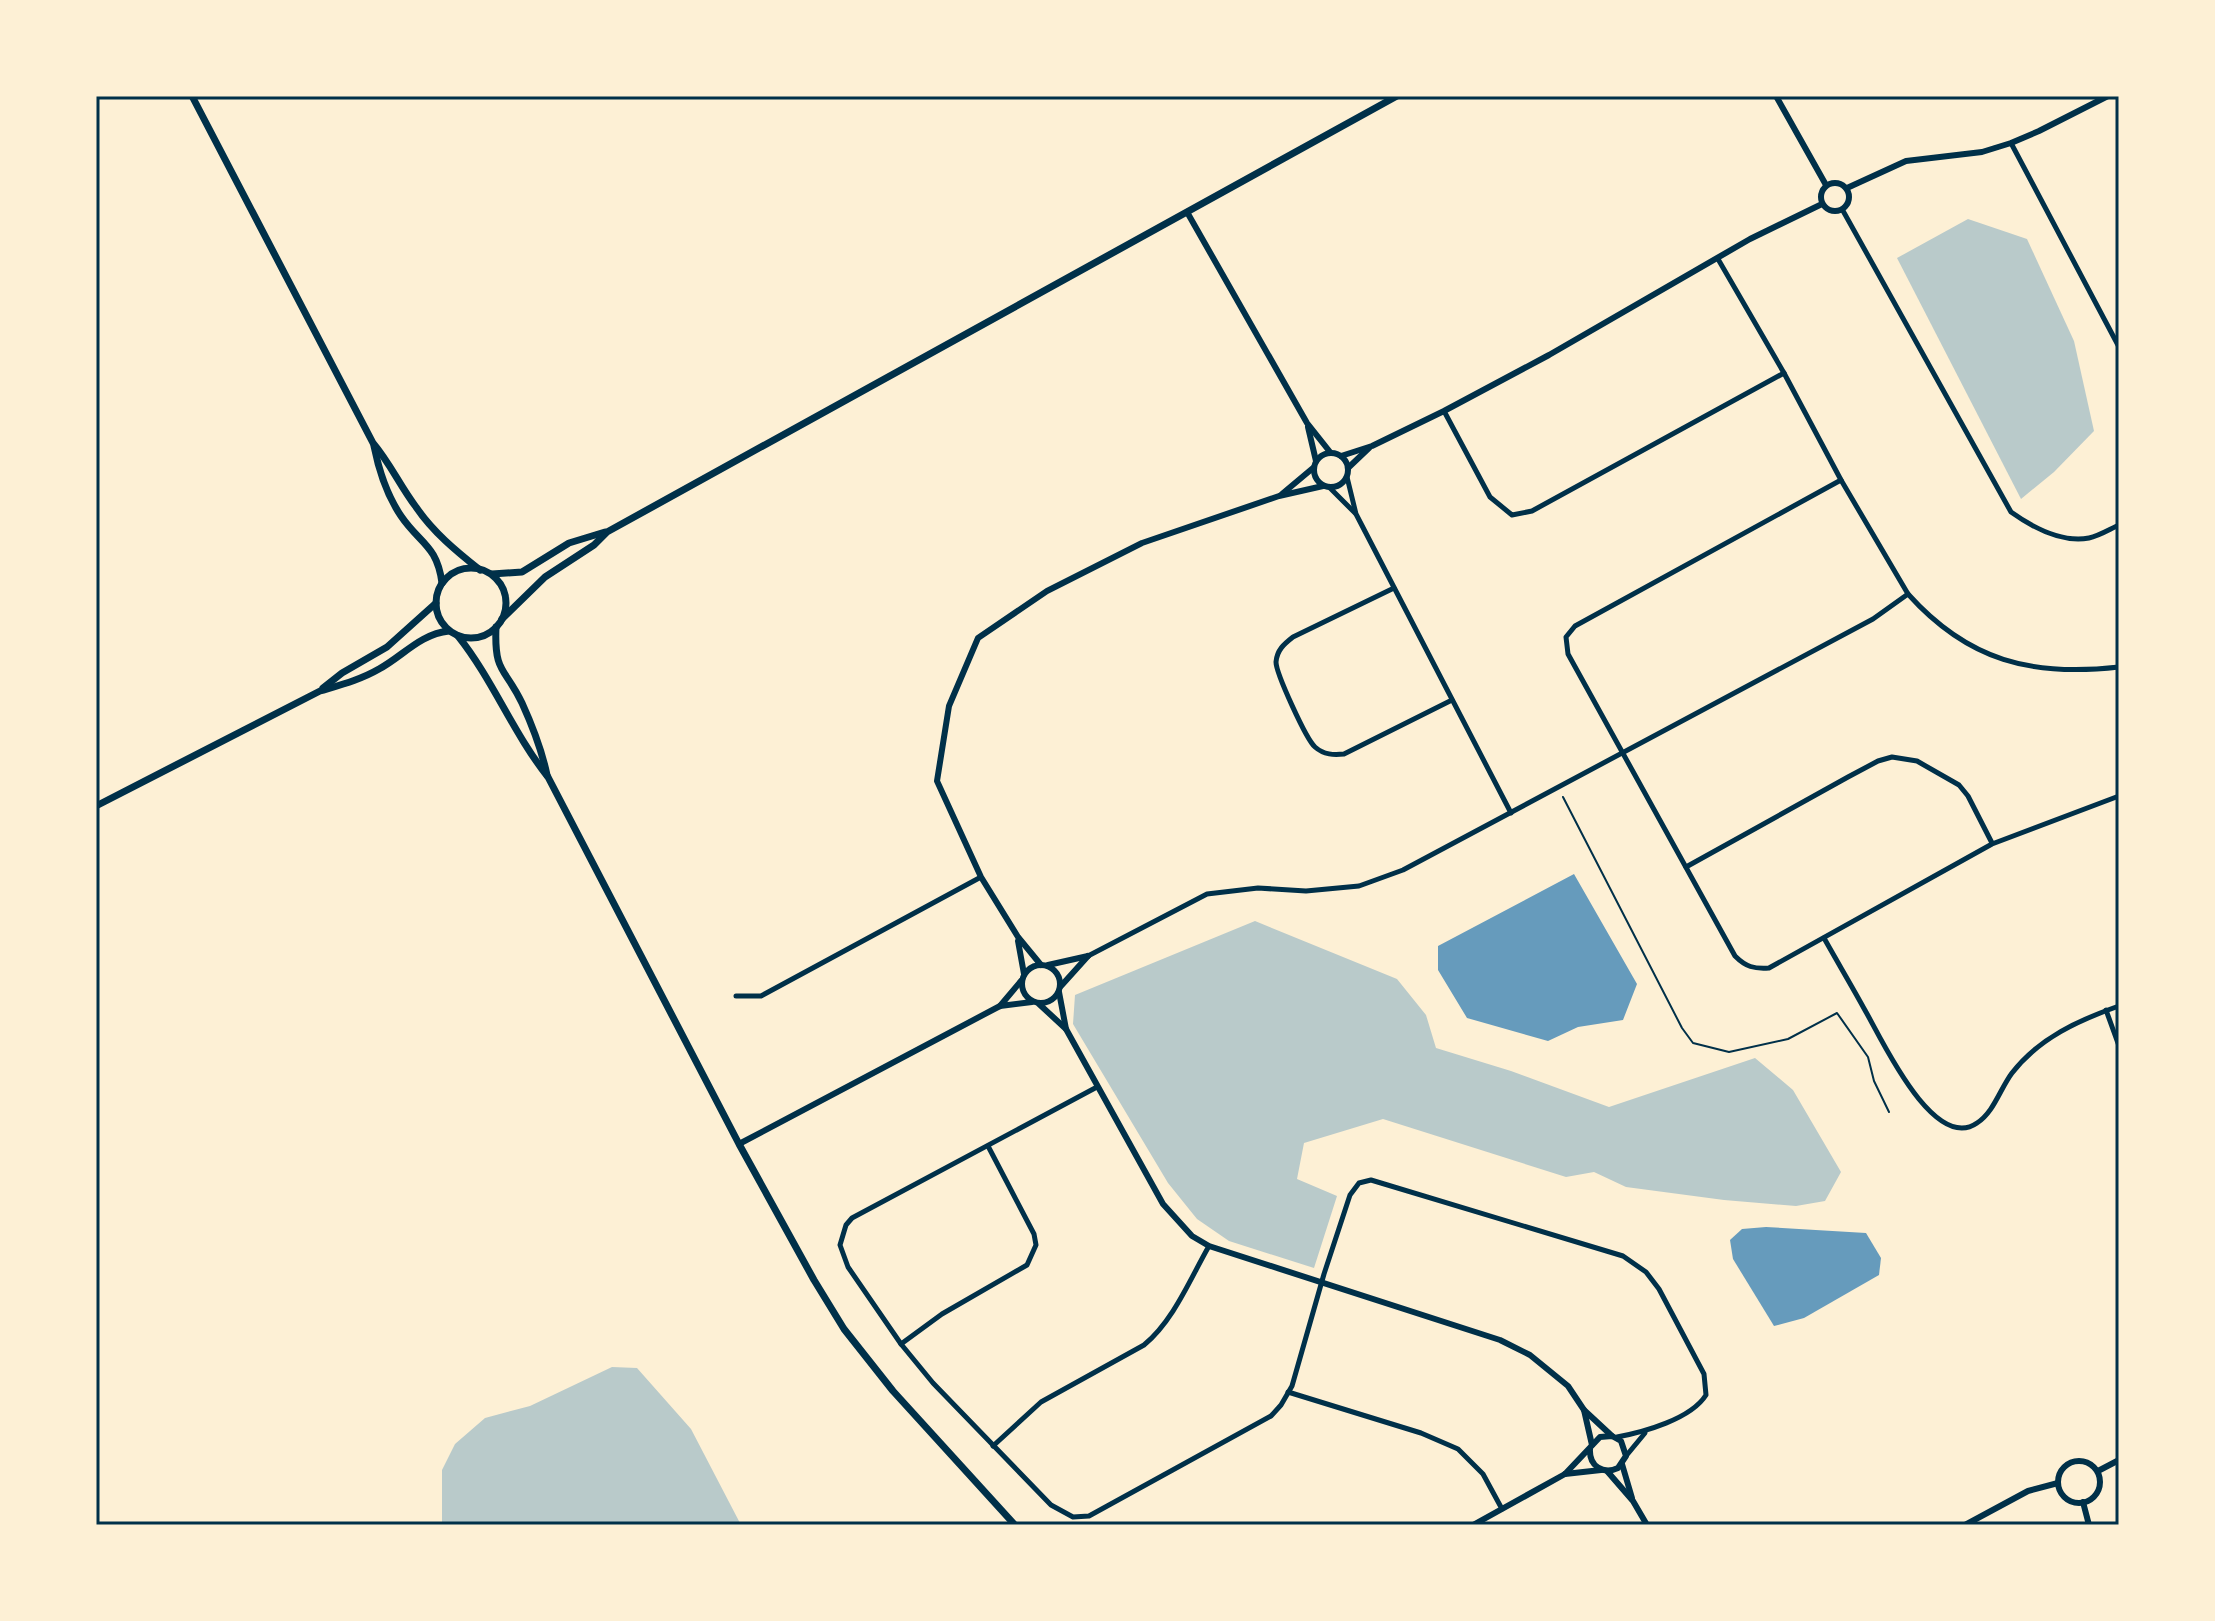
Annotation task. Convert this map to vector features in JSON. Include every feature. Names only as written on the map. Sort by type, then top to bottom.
[{"type":"main road","points":[[192,96],[373,443],[388,459],[423,517],[441,537],[497,581],[506,599],[502,619]]},
{"type":"main road","points":[[489,574],[522,572],[569,543],[607,532],[1397,96]]},
{"type":"main road","points":[[373,443],[377,464],[392,502],[438,559],[442,583],[436,603],[437,613],[449,631],[458,636],[480,664],[530,755],[548,777],[739,1144],[814,1280],[862,1355],[1015,1525]]},
{"type":"main road","points":[[458,636],[479,637],[496,627],[538,582],[594,545],[607,532]]},
{"type":"main road","points":[[442,583],[459,571],[480,570]]},
{"type":"main road","points":[[320,691],[342,673],[387,647],[436,603]]},
{"type":"main road","points":[[496,627],[499,667],[520,699],[543,755],[548,777]]},
{"type":"main road","points":[[96,806],[320,691],[380,669],[425,637],[449,631]]},
{"type":"street","points":[[1776,96],[1826,185]]},
{"type":"street","points":[[1847,188],[1906,161],[1982,152],[2011,143],[2108,96]]},
{"type":"street","points":[[2011,143],[2119,347]]},
{"type":"street","points":[[1839,183],[1847,188],[1849,201],[1842,209],[1834,211],[1822,204],[1820,197],[1826,185],[1839,183]]},
{"type":"street","points":[[1279,496],[1324,453],[1341,456],[1372,446],[1444,411],[1549,355],[1750,239],[1822,204]]},
{"type":"street","points":[[1842,209],[2011,512],[2031,527],[2062,537],[2089,538],[2119,525]]},
{"type":"street","points":[[1187,212],[1307,423],[1330,452]]},
{"type":"street","points":[[1718,259],[1908,594],[1946,630],[2000,658],[2057,671],[2119,667]]},
{"type":"street","points":[[1444,411],[1490,497],[1512,515],[1532,511],[1784,373]]},
{"type":"street","points":[[1307,423],[1315,478],[1356,514]]},
{"type":"street","points":[[1348,468],[1372,446]]},
{"type":"street","points":[[1341,456],[1348,468],[1347,477],[1356,514],[1511,813]]},
{"type":"street","points":[[1347,477],[1340,485],[1279,496],[1142,543],[1047,591],[978,638],[949,706],[937,781],[981,877],[1018,937],[1044,965],[1057,973],[1066,1029],[1163,1204],[1192,1236],[1209,1246],[1500,1340],[1530,1355],[1568,1386],[1584,1410],[1624,1445],[1626,1456]]},
{"type":"street","points":[[1841,480],[1569,631],[1565,645],[1621,754],[1735,956],[1755,969],[1769,968],[1992,844],[2119,796]]},
{"type":"street","points":[[1394,588],[1293,637],[1281,647],[1276,659],[1277,674],[1314,747],[1328,755],[1344,754],[1452,700]]},
{"type":"street","points":[[1000,1006],[1029,969],[1088,956],[1207,894],[1258,888],[1306,891],[1359,886],[1403,870],[1873,619],[1908,594]]},
{"type":"street","points":[[1686,867],[1848,777],[1892,757],[1917,761],[1959,785],[1968,796],[1992,844]]},
{"type":"street","points":[[736,996],[761,996],[981,877]]},
{"type":"street","points":[[1018,937],[1023,992],[1066,1029]]},
{"type":"street","points":[[1824,938],[1905,1083],[1948,1125],[1975,1125],[1985,1117],[2011,1075],[2031,1052],[2075,1023],[2119,1006]]},
{"type":"street","points":[[739,1144],[1000,1006],[1051,1001],[1088,956]]},
{"type":"street","points":[[2106,1010],[2119,1046]]},
{"type":"street","points":[[1097,1087],[852,1218],[842,1235],[840,1245],[848,1267],[901,1344],[933,1383],[1051,1505],[1073,1517],[1089,1516],[1271,1416],[1288,1392],[1321,1282],[1353,1188],[1359,1183],[1371,1180],[1623,1256],[1646,1272],[1659,1289],[1707,1379],[1706,1395],[1695,1407],[1646,1432],[1600,1437],[1565,1474],[1473,1525]]},
{"type":"street","points":[[901,1344],[942,1314],[1019,1271],[1033,1255],[1036,1245],[1034,1234],[988,1146]]},
{"type":"street","points":[[992,1446],[1041,1402],[1154,1337],[1209,1246]]},
{"type":"street","points":[[1288,1392],[1421,1433],[1458,1449],[1483,1474],[1503,1509]]},
{"type":"street","points":[[1584,1410],[1592,1461],[1633,1501],[1647,1525]]},
{"type":"street","points":[[1633,1501],[1622,1464],[1646,1432]]},
{"type":"street","points":[[2098,1471],[2119,1460]]},
{"type":"street","points":[[2073,1461],[2087,1462],[2098,1471],[2100,1477],[2095,1496],[2083,1502],[2064,1496],[2058,1483],[2062,1470],[2073,1461]]},
{"type":"street","points":[[1565,1474],[1604,1470],[1622,1464]]},
{"type":"street","points":[[1965,1525],[2028,1491],[2058,1483]]},
{"type":"street","points":[[2083,1502],[2089,1525]]},
{"type":"path","points":[[1563,797],[1682,1028],[1693,1043],[1729,1052],[1759,1047],[1788,1039],[1837,1013],[1868,1057],[1874,1081],[1889,1112]]},
{"type":"shaded area","points":[[1968,219],[2027,239],[2074,341],[2094,431],[2054,472],[2021,499],[1897,258]]},
{"type":"shaded area","points":[[1255,921],[1397,979],[1426,1015],[1436,1048],[1511,1071],[1609,1107],[1755,1058],[1793,1090],[1841,1172],[1825,1201],[1796,1206],[1724,1200],[1626,1187],[1594,1172],[1566,1177],[1383,1119],[1304,1143],[1297,1179],[1337,1196],[1314,1268],[1229,1241],[1197,1219],[1168,1183],[1073,1024],[1075,995]]},
{"type":"shaded area","points":[[612,1367],[637,1368],[691,1429],[741,1525],[442,1525],[442,1470],[455,1444],[485,1418],[530,1406]]},
{"type":"water","points":[[1574,874],[1637,984],[1623,1020],[1578,1027],[1548,1041],[1467,1018],[1438,970],[1438,946]]},
{"type":"water","points":[[1766,1227],[1866,1233],[1881,1258],[1879,1275],[1804,1318],[1774,1326],[1733,1259],[1730,1240],[1742,1229]]}]
